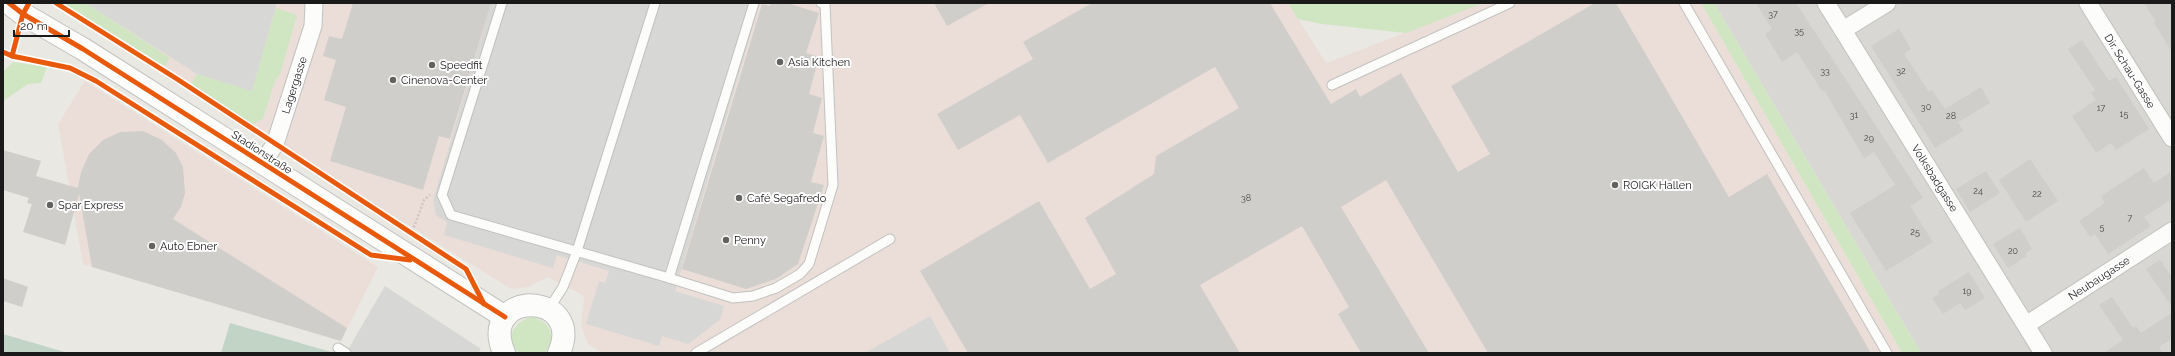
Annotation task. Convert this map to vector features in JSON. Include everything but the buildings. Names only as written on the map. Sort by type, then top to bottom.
[{"type":"street","name":"Stadionstraße","points":[[9,3],[23,14],[83,49],[505,317]]},
{"type":"street","name":"Lagergasse","points":[[262,164],[275,144],[310,33],[314,3]]},
{"type":"street","name":"Volksbadgasse","points":[[1826,3],[2043,353]]},
{"type":"street","points":[[1843,30],[1887,3]]},
{"type":"street","name":"Dir. Schau-Gasse","points":[[2088,3],[2172,138]]},
{"type":"street","name":"Neubaugasse","points":[[2026,325],[2172,231]]},
{"type":"street","points":[[504,353],[499,342],[499,329],[505,317],[512,310],[524,304],[539,305],[550,309],[559,319],[563,330],[563,344],[559,353]]},
{"type":"lane","points":[[502,3],[442,195],[451,215],[733,298],[753,296],[776,288],[800,274],[809,264],[833,185],[825,4],[821,3]]},
{"type":"lane","points":[[550,309],[563,287],[577,251],[655,3]]},
{"type":"lane","points":[[669,278],[754,3]]},
{"type":"lane","points":[[1332,85],[1510,3]]},
{"type":"lane","points":[[1684,3],[1887,353]]},
{"type":"lane","points":[[696,353],[890,239]]},
{"type":"lane","points":[[338,348],[346,353]]},
{"type":"path","points":[[411,235],[427,195],[442,195]]},
{"type":"shaded area","points":[[57,3],[1288,3],[1326,63],[1483,3],[1701,3],[1902,353],[603,353],[588,344],[581,326],[584,296],[548,277],[528,287],[511,289],[161,71]]},
{"type":"shaded area","points":[[86,3],[277,3],[252,91],[197,74]]},
{"type":"shaded area","points":[[491,3],[760,3],[675,291],[724,306],[720,320],[688,344],[662,336],[659,346],[586,324],[599,281],[605,283],[609,271],[557,255],[553,268],[444,235],[447,222],[436,215],[433,201]]},
{"type":"shaded area","points":[[1714,3],[2172,3],[2172,353],[1921,353]]},
{"type":"shaded area","points":[[85,81],[378,267],[341,341],[83,264],[58,124]]},
{"type":"shaded area","points":[[385,286],[481,349],[478,353],[346,353]]},
{"type":"shaded area","points":[[930,316],[950,353],[865,353]]},
{"type":"green space","points":[[57,3],[86,3],[170,58],[161,71]]},
{"type":"green space","points":[[1288,3],[1483,3],[1406,33],[1322,24],[1298,19]]},
{"type":"green space","points":[[1701,3],[1714,3],[1921,353],[1902,353]]},
{"type":"green space","points":[[276,8],[297,15],[280,74],[275,81],[263,119],[249,126],[188,88],[197,74],[252,91]]},
{"type":"green space","points":[[13,62],[47,67],[41,83],[28,84],[3,101],[3,72]]},
{"type":"green space","points":[[533,317],[539,319],[548,327],[551,342],[545,353],[519,353],[514,348],[512,342],[511,336],[513,330],[521,322]]},
{"type":"green space","points":[[230,323],[335,353],[221,353]]},
{"type":"green space","points":[[3,334],[68,353],[3,353]]},
{"type":"cycle path","points":[[9,3],[23,14],[83,49],[505,317]]},
{"type":"cycle path","points":[[3,52],[12,56],[23,14],[29,3]]},
{"type":"cycle path","points":[[56,3],[177,79],[466,269],[484,304]]},
{"type":"cycle path","points":[[12,56],[70,68],[96,81],[371,255],[410,260]]},
{"type":"place","name":"Asia Kitchen","points":[[780,62]]},
{"type":"place","name":"Speedfit","points":[[432,65]]},
{"type":"place","name":"Cinenova-Center","points":[[393,80]]},
{"type":"place","name":"ROIGK Hallen","points":[[1615,185]]},
{"type":"place","name":"Café Segafredo","points":[[739,198]]},
{"type":"place","name":"Spar Express","points":[[50,205]]},
{"type":"place","name":"Penny","points":[[726,240]]},
{"type":"place","name":"Auto Ebner","points":[[152,246]]}]
